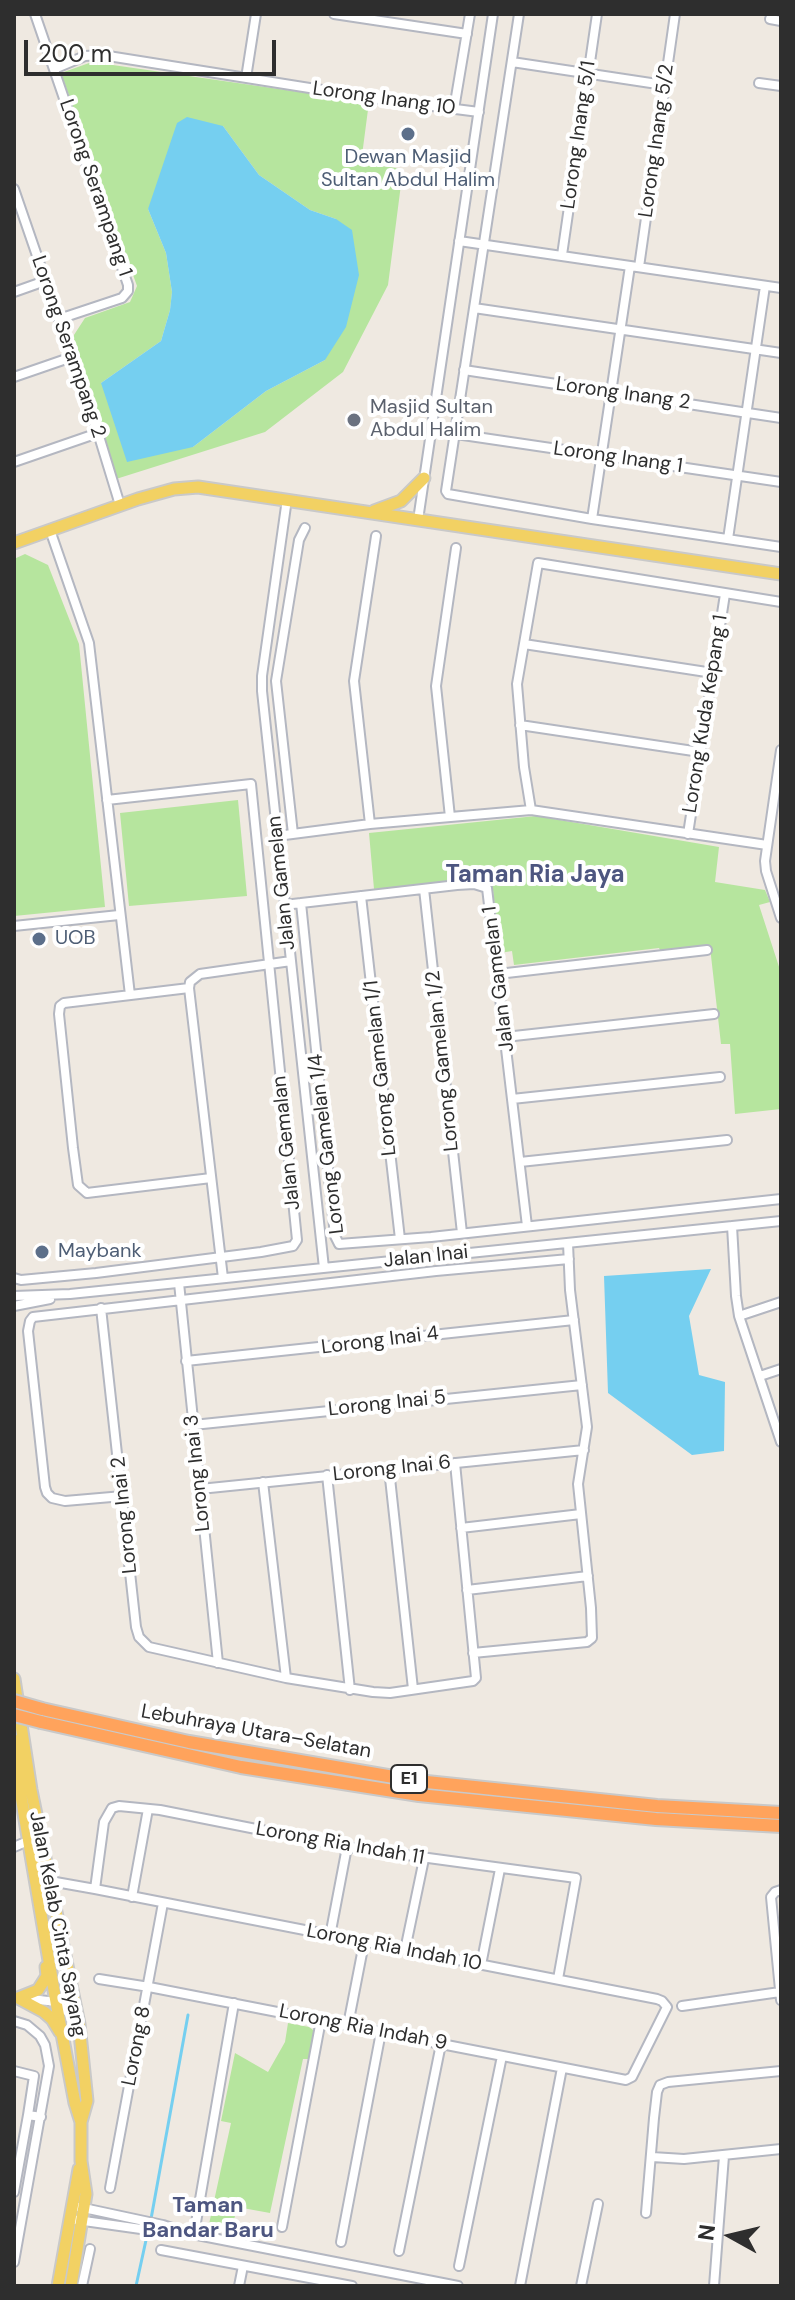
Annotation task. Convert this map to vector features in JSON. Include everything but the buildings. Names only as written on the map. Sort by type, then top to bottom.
[{"type":"highway","name":"Lebuhraya Utara–Selatan","points":[[14,1701],[42,1715],[227,1764],[419,1795],[656,1819],[781,1826]]},
{"type":"highway","name":"Lebuhraya Utara–Selatan","points":[[14,1715],[42,1715],[417,1781],[657,1806],[781,1813]]},
{"type":"main road","points":[[370,512],[401,501],[424,478]]},
{"type":"main road","points":[[14,543],[120,505],[174,489],[198,487],[781,574]]},
{"type":"main road","name":"Jalan Kelab Cinta Sayang","points":[[14,1679],[31,1790],[78,2021],[87,2101],[81,2122],[81,2161],[86,2194],[71,2286]]},
{"type":"main road","name":"Jalan Kelab Cinta Sayang","points":[[14,1740],[56,2002],[81,2122]]},
{"type":"main road","points":[[16,1997],[38,1990],[44,1983],[48,1951]]},
{"type":"main road","points":[[16,1997],[52,2019],[63,2037]]},
{"type":"main road","name":"Jalan Kelab Cinta Sayang","points":[[58,2286],[81,2161]]},
{"type":"street","name":"Lorong Serampang 1","points":[[35,14],[128,285],[128,291],[122,298],[59,319]]},
{"type":"street","points":[[246,78],[256,14]]},
{"type":"street","points":[[334,14],[467,34]]},
{"type":"street","points":[[454,109],[470,14]]},
{"type":"street","points":[[418,520],[493,14]]},
{"type":"street","points":[[519,14],[446,491],[450,496],[781,547]]},
{"type":"street","name":"Lorong Inang 5/1","points":[[562,255],[597,14]]},
{"type":"street","name":"Lorong Inang 5/2","points":[[592,519],[675,14]]},
{"type":"street","points":[[770,19],[781,21]]},
{"type":"street","name":"Lorong Inang 10","points":[[54,69],[85,56],[96,55],[479,112]]},
{"type":"street","points":[[512,62],[664,85]]},
{"type":"street","points":[[759,83],[781,86]]},
{"type":"street","name":"Lorong Serampang 2","points":[[14,189],[17,207],[59,319],[120,505]]},
{"type":"street","points":[[459,241],[781,288]]},
{"type":"street","points":[[14,292],[45,281]]},
{"type":"street","points":[[728,539],[765,286]]},
{"type":"street","points":[[474,308],[781,353]]},
{"type":"street","points":[[14,377],[72,357]]},
{"type":"street","name":"Lorong Inang 2","points":[[464,370],[781,418]]},
{"type":"street","points":[[14,462],[98,433]]},
{"type":"street","name":"Lorong Inang 1","points":[[456,434],[781,482]]},
{"type":"street","name":"Jalan Gamelan","points":[[287,499],[262,676],[324,1268]]},
{"type":"street","points":[[293,834],[276,676],[300,534],[305,528]]},
{"type":"street","points":[[50,530],[88,635],[130,995]]},
{"type":"street","points":[[370,824],[354,681],[376,536]]},
{"type":"street","points":[[450,817],[435,695],[456,548]]},
{"type":"street","points":[[531,810],[517,684],[538,563],[781,602]]},
{"type":"street","name":"Lorong Kuda Kepang 1","points":[[688,834],[725,594]]},
{"type":"street","points":[[524,644],[713,673]]},
{"type":"street","points":[[520,725],[700,752]]},
{"type":"street","points":[[781,750],[766,871],[781,918]]},
{"type":"street","points":[[107,800],[251,784],[268,965]]},
{"type":"street","points":[[277,836],[370,824],[531,810],[767,845]]},
{"type":"street","name":"Jalan Gamelan 1","points":[[284,905],[474,884],[487,888],[527,1226]]},
{"type":"street","name":"Lorong Gamelan 1/2","points":[[424,889],[462,1233]]},
{"type":"street","name":"Lorong Gamelan 1/1","points":[[361,896],[400,1239]]},
{"type":"street","name":"Lorong Gamelan 1/4","points":[[301,903],[337,1242],[343,1245],[781,1199]]},
{"type":"street","points":[[14,926],[119,915]]},
{"type":"street","points":[[498,974],[707,950]]},
{"type":"street","points":[[223,1278],[189,988],[193,978],[200,974],[291,961]]},
{"type":"street","name":"Jalan Gemalan","points":[[220,1257],[290,1247],[297,1240],[268,965]]},
{"type":"street","points":[[189,988],[64,1003],[58,1009],[78,1185],[91,1193],[211,1178]]},
{"type":"street","points":[[505,1037],[714,1014]]},
{"type":"street","points":[[512,1099],[720,1077]]},
{"type":"street","points":[[520,1162],[727,1140]]},
{"type":"street","name":"Jalan Inai","points":[[14,1296],[70,1294],[781,1221]]},
{"type":"street","points":[[732,1226],[739,1316],[780,1438]]},
{"type":"street","points":[[455,1463],[473,1653],[587,1642],[592,1638],[578,1484],[587,1427],[568,1243]]},
{"type":"street","points":[[14,1278],[21,1280],[96,1273],[220,1257]]},
{"type":"street","points":[[123,1496],[58,1501],[47,1493],[28,1331],[30,1321],[39,1316],[569,1259]]},
{"type":"street","name":"Lorong Inai 3","points":[[179,1283],[218,1663]]},
{"type":"street","name":"Jalan Inai","points":[[14,1306],[70,1294]]},
{"type":"street","points":[[739,1316],[781,1302]]},
{"type":"street","name":"Lorong Inai 2","points":[[101,1308],[139,1637],[143,1642],[155,1649],[286,1678],[381,1693],[468,1682],[476,1678],[473,1653]]},
{"type":"street","name":"Lorong Inai 4","points":[[186,1361],[574,1320]]},
{"type":"street","points":[[760,1376],[781,1369]]},
{"type":"street","name":"Lorong Inai 5","points":[[193,1425],[582,1385]]},
{"type":"street","name":"Lorong Inai 6","points":[[200,1489],[584,1450]]},
{"type":"street","points":[[389,1469],[413,1689]]},
{"type":"street","points":[[327,1475],[350,1690]]},
{"type":"street","points":[[263,1482],[286,1678]]},
{"type":"street","points":[[461,1528],[581,1514]]},
{"type":"street","points":[[467,1590],[588,1576]]},
{"type":"street","name":"Lorong Ria Indah 11","points":[[95,1889],[104,1822],[112,1808],[119,1806],[347,1847],[576,1878],[558,1979]]},
{"type":"street","points":[[132,1897],[148,1809]]},
{"type":"street","points":[[14,1847],[28,1841]]},
{"type":"street","points":[[330,1936],[347,1847]]},
{"type":"street","points":[[405,1950],[424,1859]]},
{"type":"street","points":[[481,1965],[500,1869]]},
{"type":"street","name":"Lorong Ria Indah 10","points":[[36,1884],[50,1881],[95,1889],[657,1999],[665,2004],[666,2010],[632,2077],[626,2080]]},
{"type":"street","points":[[776,1892],[771,1907],[781,2000]]},
{"type":"street","name":"Lorong 8","points":[[110,2188],[163,1903]]},
{"type":"street","points":[[348,2025],[364,1943]]},
{"type":"street","name":"Lorong Ria Indah 9","points":[[99,1979],[626,2080]]},
{"type":"street","points":[[56,2002],[71,1991]]},
{"type":"street","points":[[682,2006],[780,1992]]},
{"type":"street","points":[[16,1997],[56,2002],[78,2021]]},
{"type":"street","points":[[190,2233],[234,2003]]},
{"type":"street","points":[[282,2227],[321,2020]]},
{"type":"street","points":[[14,2021],[27,2025],[40,2036],[49,2066],[14,2262]]},
{"type":"street","points":[[341,2242],[381,2032]]},
{"type":"street","points":[[399,2251],[441,2044]]},
{"type":"street","points":[[459,2266],[502,2056]]},
{"type":"street","points":[[49,2066],[68,2067]]},
{"type":"street","points":[[520,2286],[562,2068]]},
{"type":"street","points":[[14,2071],[34,2076],[14,2192]]},
{"type":"street","points":[[646,2213],[660,2085],[781,2071]]},
{"type":"street","points":[[28,2115],[41,2117]]},
{"type":"street","points":[[652,2157],[684,2159],[781,2149]]},
{"type":"street","points":[[714,2286],[724,2156]]},
{"type":"street","points":[[581,2286],[598,2204]]},
{"type":"street","points":[[72,2206],[84,2215]]},
{"type":"street","points":[[70,2219],[84,2215],[190,2233],[458,2286]]},
{"type":"street","points":[[82,2286],[90,2249]]},
{"type":"street","points":[[161,2250],[310,2282],[352,2286]]},
{"type":"street","points":[[239,2286],[243,2266]]},
{"type":"green space","points":[[92,62],[369,102],[361,163],[403,169],[388,285],[343,372],[265,432],[116,479],[72,338],[85,318],[130,302],[137,286],[61,73]],"holes":[[[223,126],[259,175],[310,210],[336,219],[325,360],[266,391],[193,447],[101,383],[161,341],[170,310],[172,292],[166,253],[148,209]]]},
{"type":"green space","points":[[25,554],[48,565],[79,644],[105,907],[14,916],[14,559]]},
{"type":"green space","points":[[238,800],[247,896],[129,906],[120,813]]},
{"type":"green space","points":[[536,816],[719,847],[715,882],[765,890],[770,902],[759,905],[781,973],[781,1109],[735,1114],[730,1044],[721,1044],[710,947],[661,952],[659,948],[514,965],[512,951],[500,953],[493,890],[483,880],[374,889],[369,833]]},
{"type":"green space","points":[[288,2023],[309,2027],[314,2037],[310,2059],[303,2059],[270,2213],[237,2207],[232,2229],[209,2224],[231,2123],[221,2121],[235,2053],[268,2072],[285,2042]]},
{"type":"water","points":[[187,117],[223,126],[259,175],[310,210],[336,219],[352,230],[359,275],[346,327],[325,360],[266,391],[193,447],[127,462],[101,383],[161,341],[172,292],[166,253],[148,209],[177,123]]},
{"type":"water","points":[[711,1269],[689,1316],[699,1375],[725,1382],[724,1451],[692,1455],[608,1393],[604,1276]]},
{"type":"waterway","points":[[151,2219],[188,2015]]},
{"type":"waterway","points":[[136,2286],[148,2231]]},
{"type":"place","name":"Dewan Masjid Sultan Abdul Halim","points":[[408,134]]},
{"type":"place","name":"Masjid Sultan Abdul Halim","points":[[354,420]]},
{"type":"place","name":"UOB","points":[[39,939]]},
{"type":"place","name":"Maybank","points":[[42,1252]]},
{"type":"district","name":"Taman Ria Jaya","points":[[535,876]]},
{"type":"district","name":"Taman Bandar Baru","points":[[208,2218]]}]
